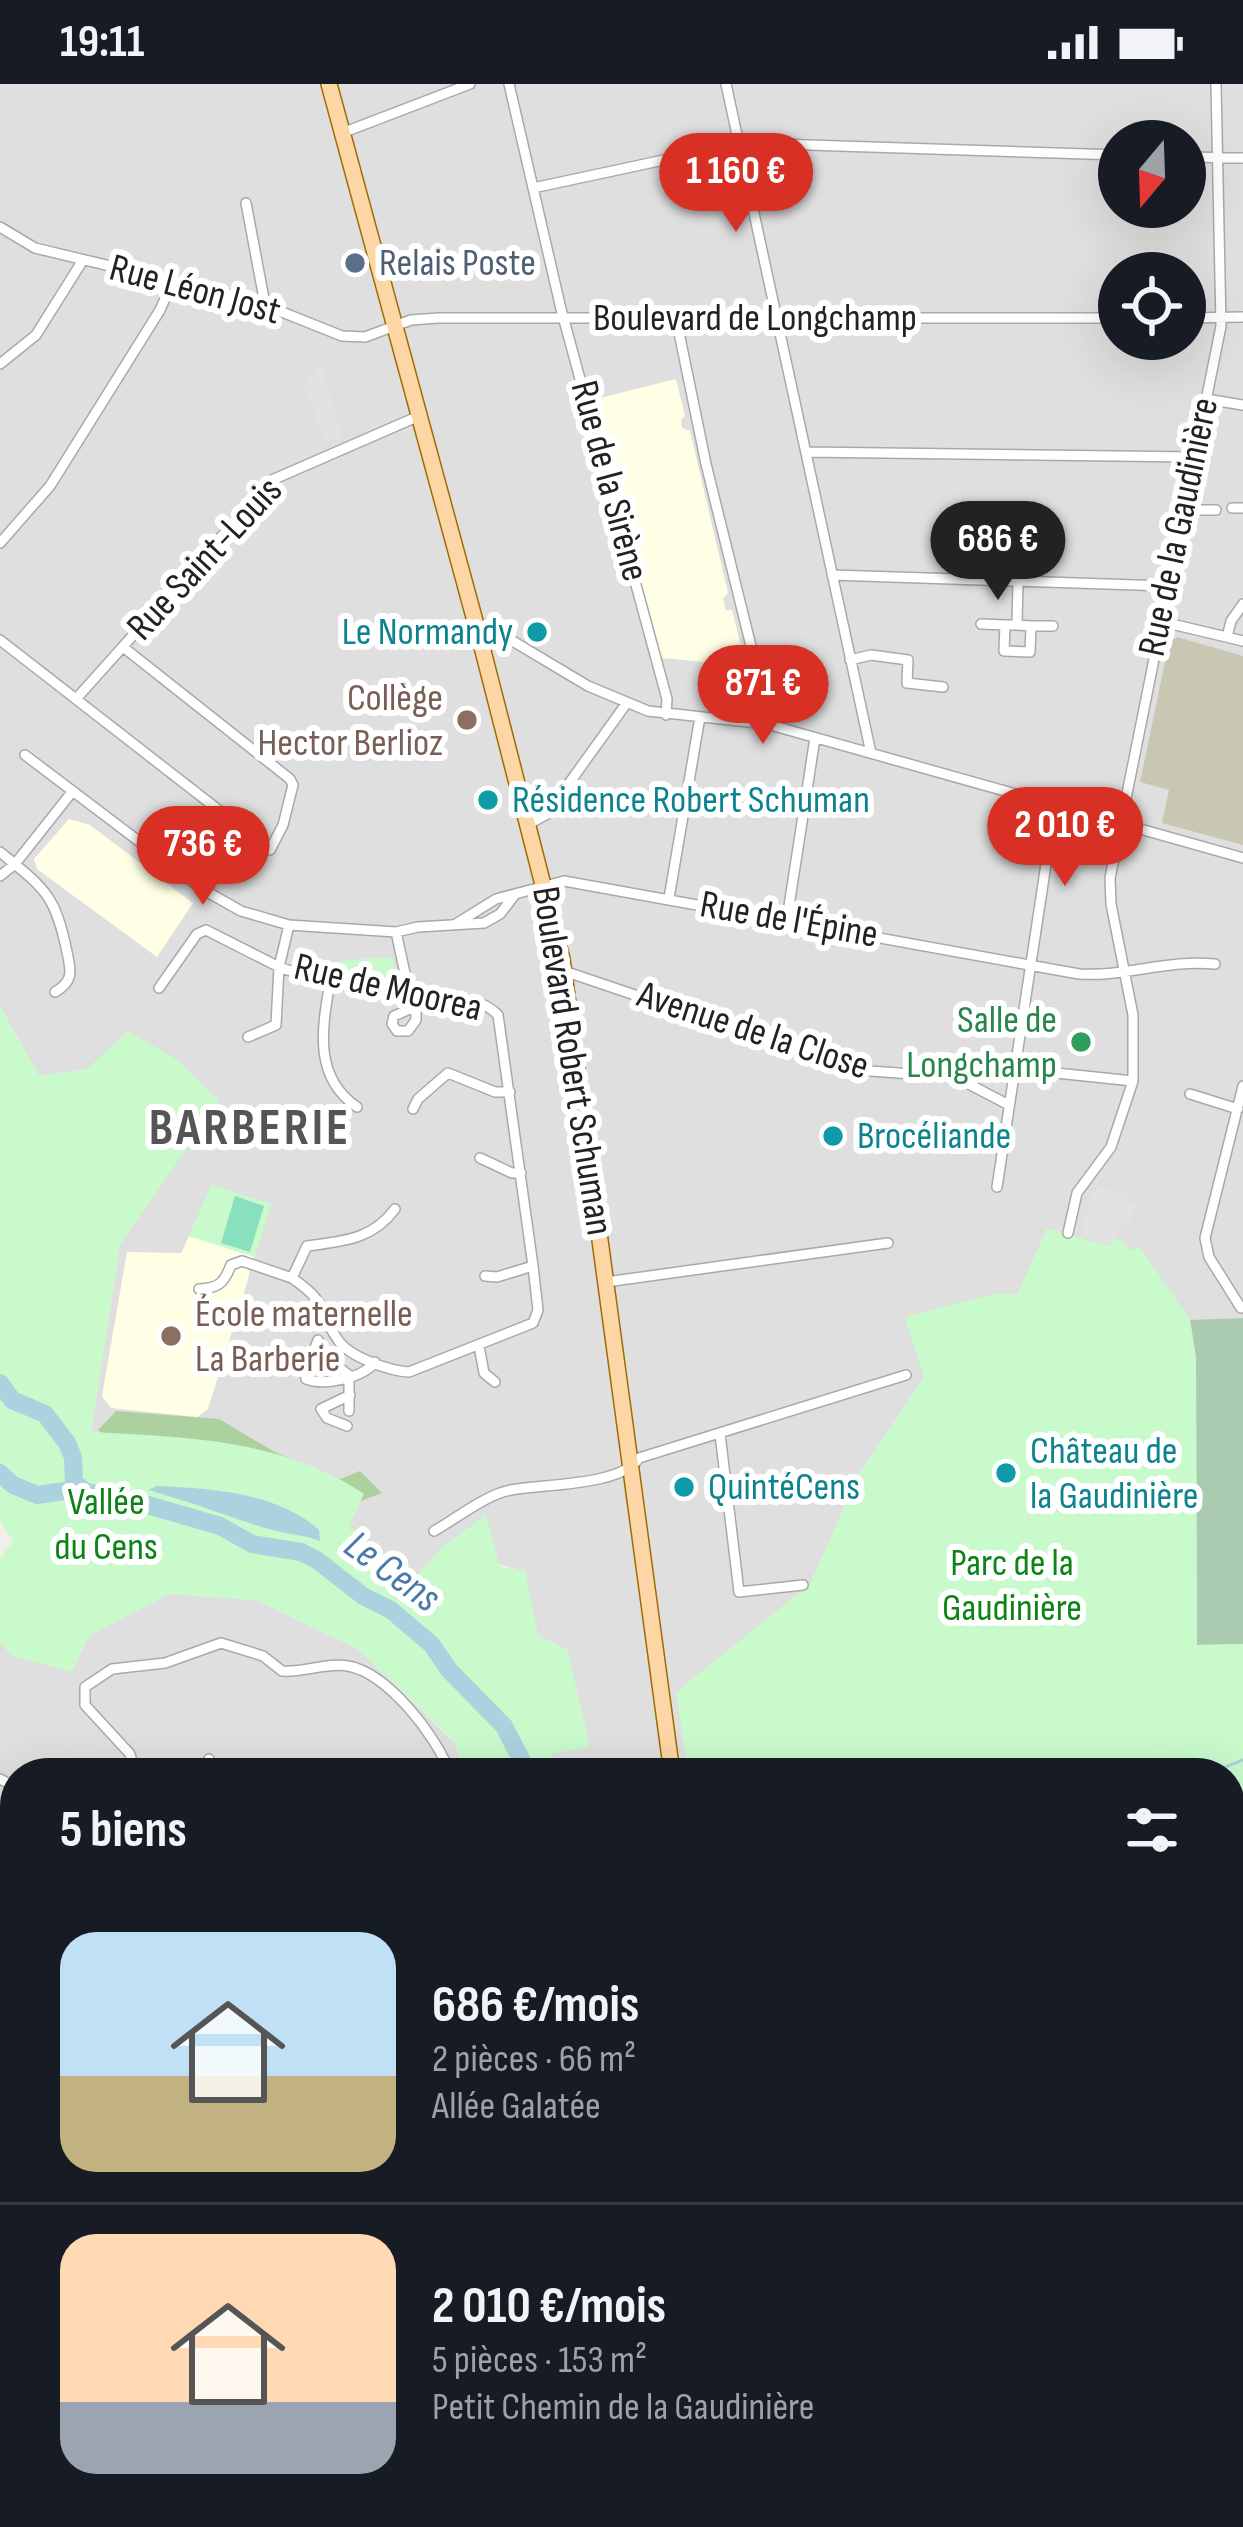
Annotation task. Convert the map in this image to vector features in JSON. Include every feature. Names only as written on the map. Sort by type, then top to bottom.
[{"type":"main road","name":"Boulevard Robert Schuman","points":[[329,84],[546,886],[564,970],[670,1758]]},
{"type":"street","points":[[342,133],[470,84]]},
{"type":"street","name":"Rue de la Sirène","points":[[509,84],[564,318],[667,699],[666,715]]},
{"type":"street","points":[[726,84],[871,753]]},
{"type":"street","name":"Rue de la Gaudinière","points":[[1068,1233],[1078,1193],[1111,1147],[1124,1118],[1132,1081],[1135,1033],[1109,891],[1220,318],[1216,84]]},
{"type":"street","points":[[533,188],[739,143],[1098,154]]},
{"type":"street","points":[[1206,158],[1243,158]]},
{"type":"street","points":[[246,202],[265,304]]},
{"type":"street","name":"Rue Léon Jost","points":[[0,227],[35,248],[265,304],[342,336],[365,337],[394,327]]},
{"type":"street","points":[[0,364],[36,335],[83,260]]},
{"type":"street","points":[[0,543],[62,469],[168,298],[172,283]]},
{"type":"street","points":[[1206,318],[1243,317]]},
{"type":"street","name":"Boulevard de Longchamp","points":[[394,327],[438,318],[1098,318]]},
{"type":"street","points":[[676,318],[767,724]]},
{"type":"street","points":[[1206,399],[1243,405]]},
{"type":"street","name":"Rue Saint-Louis","points":[[76,699],[272,480],[418,416]]},
{"type":"street","points":[[806,452],[1193,458]]},
{"type":"street","points":[[1182,510],[1216,510]]},
{"type":"street","points":[[832,574],[1166,586]]},
{"type":"street","points":[[1018,581],[1004,651],[1035,655],[1030,626]]},
{"type":"street","points":[[1227,637],[1243,604]]},
{"type":"street","points":[[1159,621],[1243,641]]},
{"type":"street","points":[[981,624],[1054,626]]},
{"type":"street","points":[[477,628],[504,635],[626,704],[666,715],[767,724],[1243,858]]},
{"type":"street","points":[[0,640],[270,850],[293,785],[290,779],[123,647]]},
{"type":"street","points":[[850,660],[871,655],[908,660],[907,683],[943,687]]},
{"type":"street","points":[[529,824],[547,814],[626,704]]},
{"type":"street","points":[[669,898],[700,717]]},
{"type":"street","points":[[788,920],[815,738]]},
{"type":"street","points":[[25,755],[229,906],[289,925],[396,932],[489,921],[514,896]]},
{"type":"street","points":[[0,876],[72,791]]},
{"type":"street","points":[[997,1187],[1055,805]]},
{"type":"street","points":[[0,852],[47,894],[59,914],[71,975],[66,986],[55,992]]},
{"type":"street","name":"Rue de l'Épine","points":[[514,896],[564,881],[1078,974],[1215,964]]},
{"type":"street","points":[[454,925],[485,904],[514,896]]},
{"type":"street","name":"Rue de Moorea","points":[[289,925],[279,967],[330,982],[412,989],[476,1001],[496,1012],[511,1092],[536,1319],[515,1333],[479,1346]]},
{"type":"street","points":[[159,988],[197,934],[206,930],[279,967],[275,1025],[248,1037]]},
{"type":"street","points":[[396,932],[412,989],[410,1009]]},
{"type":"street","name":"Avenue de la Close","points":[[564,970],[856,1070],[955,1077],[1009,1105]]},
{"type":"street","points":[[330,982],[321,1033],[323,1052],[332,1083],[356,1107]]},
{"type":"street","points":[[1018,1069],[1132,1081]]},
{"type":"street","points":[[413,1109],[448,1073],[495,1092],[511,1092]]},
{"type":"street","points":[[1241,1308],[1209,1257],[1205,1238],[1243,1086]]},
{"type":"street","points":[[1190,1094],[1240,1110]]},
{"type":"street","points":[[480,1158],[520,1173]]},
{"type":"street","points":[[292,1278],[307,1246],[364,1236],[395,1209]]},
{"type":"street","points":[[606,1282],[888,1243]]},
{"type":"street","points":[[200,1289],[216,1288],[231,1265],[242,1261],[292,1278],[320,1300],[339,1342],[375,1361],[409,1372],[479,1346],[484,1373],[495,1382]]},
{"type":"street","points":[[485,1276],[533,1266]]},
{"type":"street","points":[[318,1340],[307,1373],[331,1380],[368,1371],[375,1361]]},
{"type":"street","points":[[313,1354],[349,1375]]},
{"type":"street","points":[[349,1375],[349,1411]]},
{"type":"street","points":[[434,1531],[504,1491],[614,1476],[633,1468],[639,1458],[906,1375]]},
{"type":"street","points":[[347,1426],[327,1418],[321,1409],[350,1395]]},
{"type":"street","points":[[720,1434],[739,1592],[803,1585]]},
{"type":"street","points":[[131,1758],[85,1705],[85,1688],[112,1669],[165,1664],[221,1642],[263,1656],[282,1671],[342,1664],[357,1669],[384,1685],[409,1709],[440,1758]]},
{"type":"shaded area","points":[[0,84],[1243,84],[1243,1758],[551,1758],[550,1754],[590,1745],[538,1636],[525,1572],[442,1547],[413,1581],[348,1526],[220,1439],[91,1432],[120,1245],[87,1069],[39,1076],[0,1006]]},
{"type":"shaded area","points":[[322,365],[342,437],[326,443],[304,386]]},
{"type":"shaded area","points":[[676,379],[685,416],[682,428],[690,431],[728,593],[723,598],[726,610],[732,610],[744,658],[734,665],[662,658],[592,400]]},
{"type":"shaded area","points":[[1177,637],[1243,656],[1243,845],[1162,823],[1169,790],[1140,782],[1169,643]]},
{"type":"shaded area","points":[[69,819],[90,825],[193,903],[157,957],[37,869],[34,859]]},
{"type":"shaded area","points":[[1097,1187],[1128,1194],[1127,1202],[1135,1204],[1129,1226],[1124,1225],[1111,1244],[1081,1236]]},
{"type":"shaded area","name":"École maternelle La Barberie","points":[[189,1236],[255,1257],[250,1259],[249,1276],[208,1409],[197,1417],[111,1408],[102,1396],[127,1252],[181,1253]]},
{"type":"shaded area","points":[[1243,1318],[1243,1644],[1197,1645],[1196,1358],[1190,1320]]},
{"type":"shaded area","points":[[169,1594],[256,1600],[358,1649],[454,1742],[460,1758],[0,1758],[0,1642],[12,1656],[88,1636]]},
{"type":"green space","points":[[392,958],[397,982],[389,985],[319,976],[325,963]]},
{"type":"green space","name":"Vallée du Cens","points":[[0,1006],[39,1076],[87,1069],[128,1031],[179,1061],[219,1101],[120,1245],[91,1432],[233,1444],[333,1476],[364,1494],[349,1526],[412,1581],[442,1547],[486,1515],[500,1567],[525,1571],[538,1636],[567,1649],[590,1746],[550,1754],[551,1758],[460,1758],[454,1741],[358,1649],[256,1600],[169,1594],[89,1636],[72,1672],[12,1656],[0,1642],[0,1559],[13,1541],[0,1520]]},
{"type":"green space","points":[[211,1185],[271,1204],[255,1257],[189,1236]]},
{"type":"green space","points":[[235,1196],[264,1206],[250,1252],[221,1243]]},
{"type":"green space","name":"Parc de la Gaudinière","points":[[1047,1228],[1108,1246],[1113,1238],[1122,1240],[1130,1251],[1139,1246],[1190,1320],[1196,1358],[1197,1645],[1243,1644],[1243,1758],[686,1758],[676,1692],[810,1584],[860,1472],[924,1377],[905,1317],[998,1293],[1017,1295]]},
{"type":"green space","points":[[116,1411],[219,1419],[273,1451],[338,1480],[360,1471],[382,1493],[336,1510],[121,1446],[98,1430]]},
{"type":"water","points":[[157,1486],[264,1500],[303,1518],[319,1530],[320,1541],[148,1490]]},
{"type":"waterway","name":"Le Cens","points":[[0,1383],[12,1400],[45,1414],[73,1457],[74,1482],[87,1493]]},
{"type":"waterway","name":"Le Cens","points":[[0,1473],[13,1485],[37,1495],[71,1490],[120,1497],[220,1526],[252,1544],[301,1552],[317,1560],[363,1596],[391,1610],[432,1645],[449,1670],[504,1726],[520,1758]]},
{"type":"place","name":"Relais Poste","points":[[355,263]]},
{"type":"place","name":"Le Normandy","points":[[537,632]]},
{"type":"place","name":"Collège Hector Berlioz","points":[[467,720]]},
{"type":"place","name":"Résidence Robert Schuman","points":[[488,800]]},
{"type":"place","name":"Salle de Longchamp","points":[[1081,1042]]},
{"type":"place","name":"Brocéliande","points":[[833,1136]]},
{"type":"place","name":"École maternelle La Barberie","points":[[171,1336]]},
{"type":"place","name":"Château de la Gaudinière","points":[[1006,1473]]},
{"type":"place","name":"QuintéCens","points":[[684,1487]]},
{"type":"district","name":"BARBERIE","points":[[250,1128]]}]
